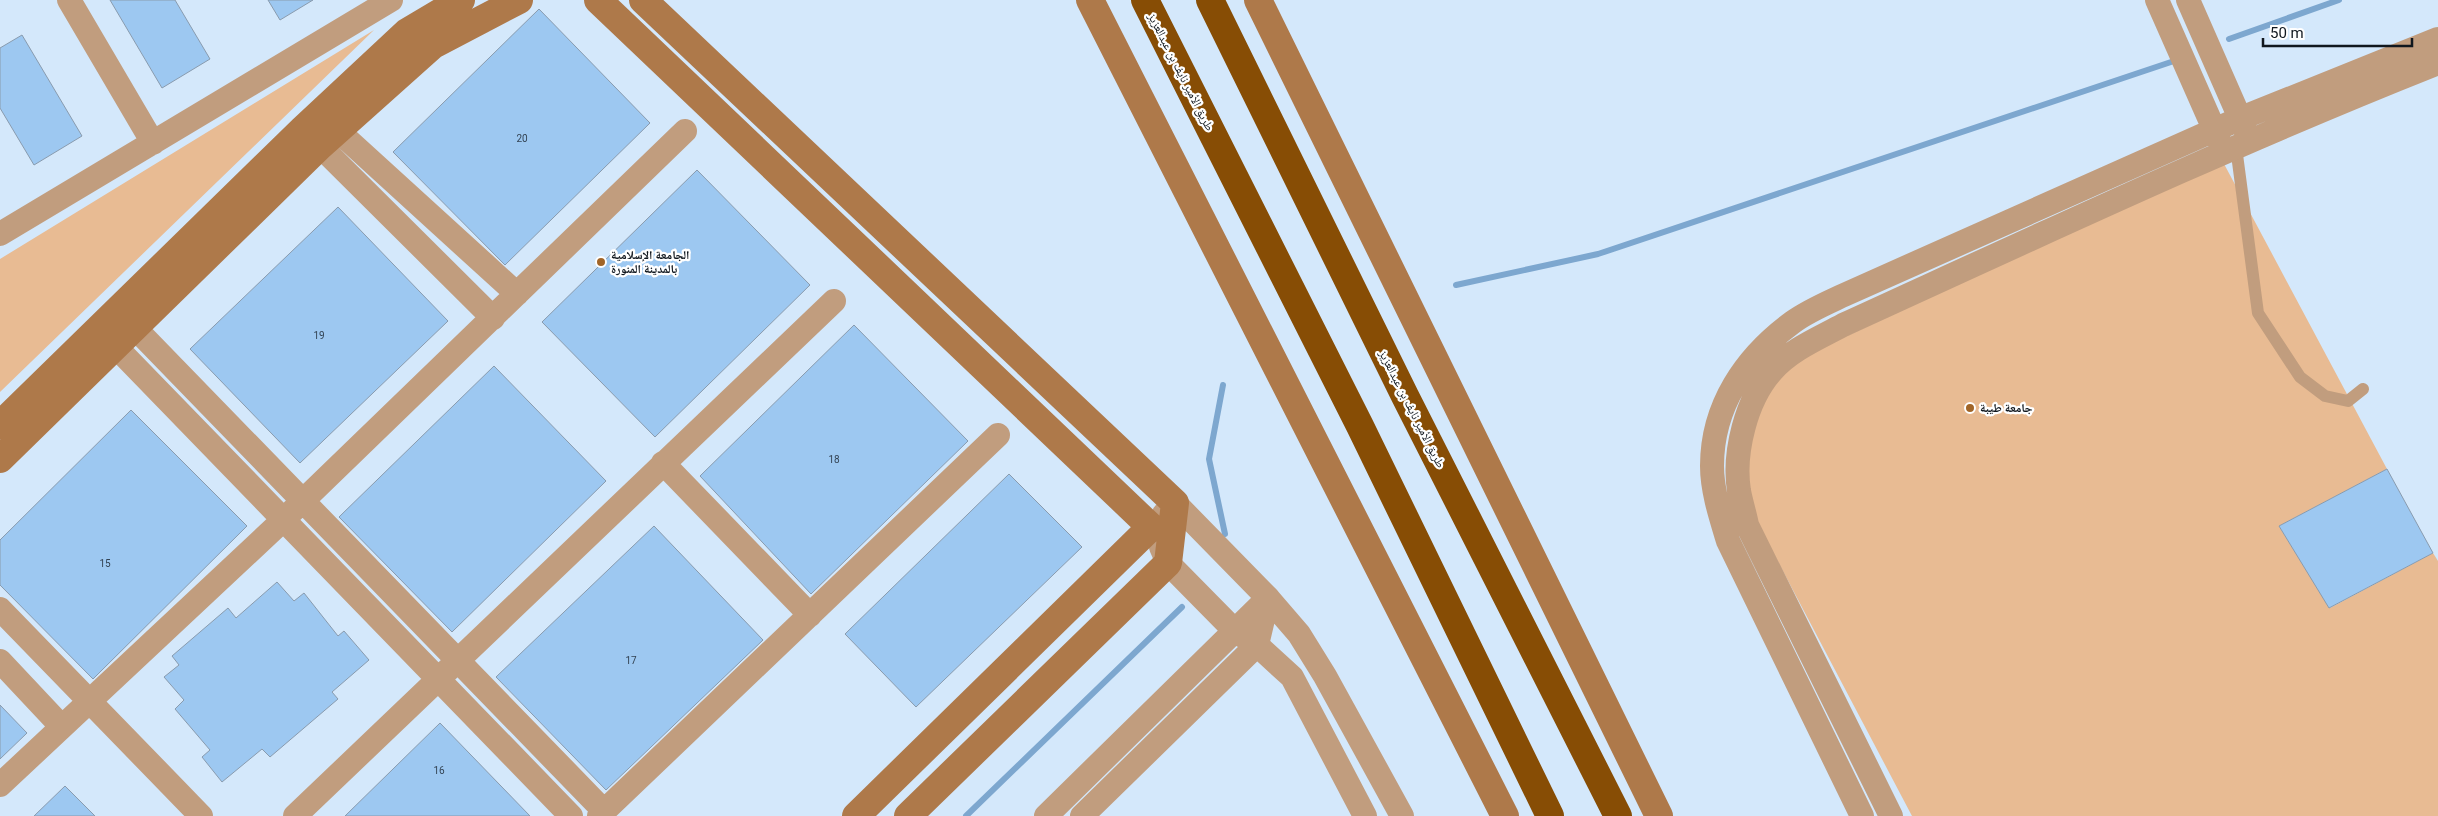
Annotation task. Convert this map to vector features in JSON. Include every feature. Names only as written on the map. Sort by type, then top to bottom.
[{"type":"highway","name":"طريق الأمير نايف بن عبدالعزيز","points":[[1145,0],[1360,426],[1550,816]]},
{"type":"highway","name":"طريق الأمير نايف بن عبدالعزيز","points":[[1210,0],[1405,396],[1618,816]]},
{"type":"main road","points":[[0,425],[302,130],[407,32],[461,0]]},
{"type":"main road","points":[[0,459],[329,138],[433,45],[519,0]]},
{"type":"main road","points":[[598,0],[1151,528],[856,816]]},
{"type":"main road","points":[[643,0],[1175,503],[1168,563],[908,816]]},
{"type":"main road","points":[[1090,0],[1505,816]]},
{"type":"main road","points":[[1258,0],[1659,816]]},
{"type":"street","points":[[69,0],[153,143]]},
{"type":"street","points":[[0,234],[391,0]]},
{"type":"street","points":[[2157,0],[2231,143]]},
{"type":"street","points":[[1891,816],[1747,525],[1739,490],[1739,450],[1748,409],[1772,371],[1799,349],[1842,325],[2231,143],[2239,119],[2188,0]]},
{"type":"street","points":[[2239,119],[2438,39]]},
{"type":"street","points":[[1862,816],[1728,541],[1718,507],[1712,467],[1717,420],[1731,389],[1756,352],[1794,321],[1844,295],[2438,63]]},
{"type":"street","points":[[0,785],[282,521],[686,131]]},
{"type":"street","points":[[329,138],[517,294]]},
{"type":"street","points":[[329,138],[493,318]]},
{"type":"street","points":[[295,816],[834,300]]},
{"type":"street","points":[[134,328],[304,500],[602,813],[998,435]]},
{"type":"street","points":[[114,346],[282,521],[571,816]]},
{"type":"street","points":[[663,463],[810,615]]},
{"type":"street","points":[[1365,816],[1292,677],[1257,645],[1235,631],[1168,563],[1151,528],[1175,503],[1268,598],[1299,634],[1325,676],[1402,816]]},
{"type":"street","points":[[1046,816],[1268,598]]},
{"type":"street","points":[[1082,816],[1257,645],[1268,598]]},
{"type":"street","points":[[0,610],[201,816]]},
{"type":"street","points":[[0,661],[62,727]]},
{"type":"lane","points":[[2231,143],[2258,313],[2300,377],[2325,396],[2348,401],[2363,389]]},
{"type":"shaded area","points":[[374,30],[0,392],[0,259]]},
{"type":"shaded area","points":[[2223,162],[2387,469],[2279,526],[2330,608],[2433,553],[2438,561],[2438,816],[1912,816],[1756,520],[1748,488],[1747,453],[1760,408],[1773,379],[1803,356]]},
{"type":"building","points":[[110,0],[175,0],[210,59],[162,88]]},
{"type":"building","points":[[268,0],[313,0],[280,20]]},
{"type":"building","points":[[539,9],[650,123],[505,265],[393,152]]},
{"type":"building","points":[[22,35],[82,136],[34,165],[0,108],[0,48]]},
{"type":"building","points":[[697,170],[810,285],[655,437],[542,322]]},
{"type":"building","points":[[338,207],[448,321],[300,463],[190,349]]},
{"type":"building","points":[[854,325],[968,441],[811,594],[700,476]]},
{"type":"building","points":[[494,366],[606,481],[452,632],[339,517]]},
{"type":"building","points":[[131,410],[247,526],[93,679],[0,585],[0,540]]},
{"type":"building","points":[[2387,469],[2433,553],[2329,608],[2279,526]]},
{"type":"building","points":[[1009,474],[1082,547],[916,707],[845,634]]},
{"type":"building","points":[[654,526],[763,640],[606,790],[496,677]]},
{"type":"building","points":[[277,582],[294,601],[304,593],[338,636],[344,631],[369,660],[332,692],[338,699],[270,757],[262,749],[222,782],[202,757],[210,750],[175,709],[184,700],[164,677],[179,665],[172,656],[228,608],[236,618]]},
{"type":"building","points":[[0,705],[27,733],[0,759]]},
{"type":"building","points":[[440,723],[530,816],[345,816]]},
{"type":"building","points":[[65,786],[95,816],[34,816]]},
{"type":"waterway","points":[[2229,39],[2339,0]]},
{"type":"waterway","points":[[1456,285],[1598,254],[2174,61]]},
{"type":"waterway","points":[[1223,385],[1209,459],[1225,534]]},
{"type":"waterway","points":[[966,816],[1182,607]]},
{"type":"place","name":"الجامعة الإسلامية بالمدينة المنورة","points":[[601,262]]},
{"type":"place","name":"جامعة طيبة","points":[[1970,408]]}]
